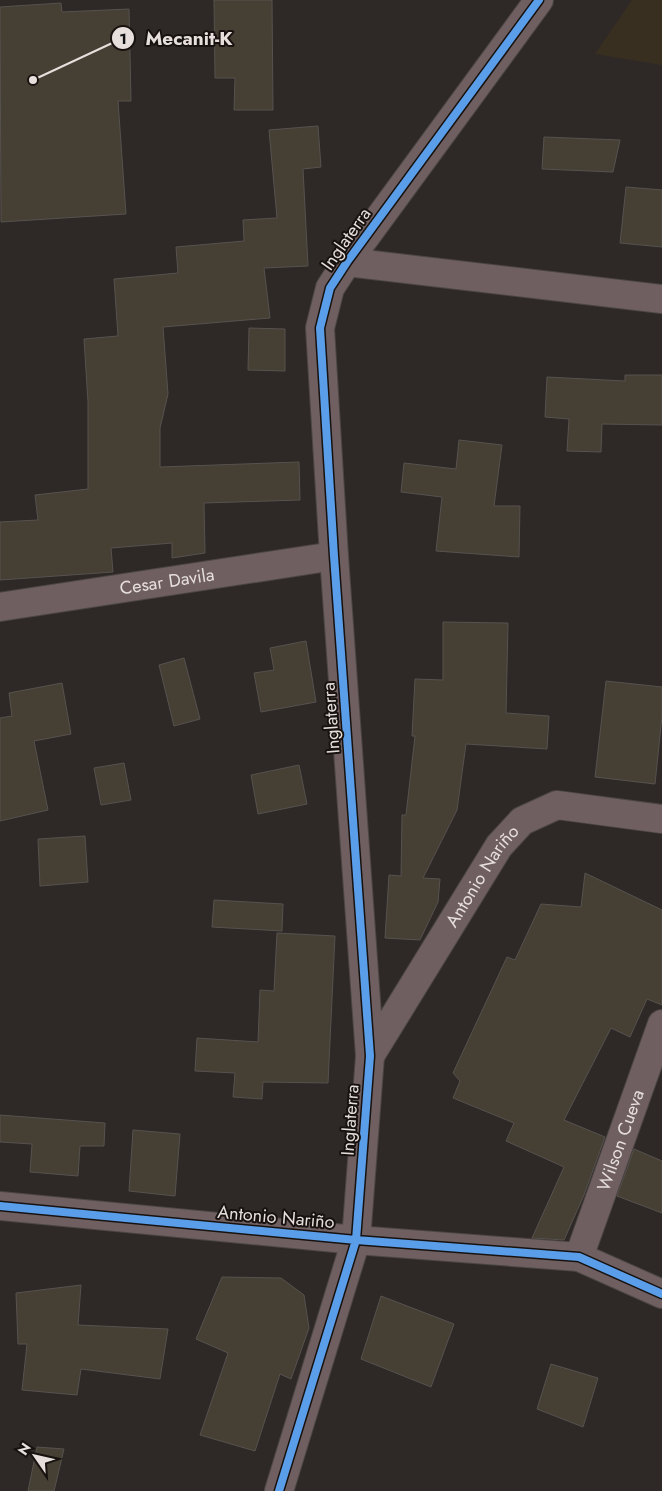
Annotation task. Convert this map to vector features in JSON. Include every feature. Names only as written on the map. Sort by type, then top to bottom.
[{"type":"street","name":"Inglaterra","points":[[279,1491],[356,1240],[370,1056],[334,556],[320,328],[330,288],[347,262],[539,0]]},
{"type":"street","points":[[347,262],[662,299]]},
{"type":"street","name":"Cesar Davila","points":[[0,607],[334,556]]},
{"type":"street","name":"Antonio Nariño","points":[[370,1056],[499,846],[522,821],[557,805],[662,819]]},
{"type":"street","name":"Wilson Cueva","points":[[579,1257],[662,1024]]},
{"type":"street","name":"Antonio Nariño","points":[[0,1206],[356,1240],[579,1257],[662,1294]]},
{"type":"shaded area","points":[[632,0],[662,0],[662,65],[595,54]]},
{"type":"building","points":[[214,0],[272,0],[273,110],[234,110],[235,78],[215,78]]},
{"type":"building","points":[[61,3],[62,12],[129,9],[131,101],[118,101],[126,214],[1,222],[0,7]]},
{"type":"building","points":[[318,126],[321,167],[303,169],[308,266],[264,268],[270,318],[163,327],[168,394],[160,428],[160,467],[299,462],[300,500],[204,503],[205,553],[172,558],[172,543],[111,548],[113,572],[0,580],[0,522],[38,520],[35,495],[88,489],[88,402],[84,339],[118,336],[114,279],[178,273],[176,247],[244,241],[243,220],[277,218],[269,130]]},
{"type":"building","points":[[544,137],[620,140],[613,172],[542,169]]},
{"type":"building","points":[[626,187],[662,190],[662,247],[620,243]]},
{"type":"building","points":[[249,328],[285,329],[285,371],[248,370]]},
{"type":"building","points":[[625,375],[662,375],[662,425],[602,424],[601,452],[567,451],[569,419],[545,417],[547,377],[625,381]]},
{"type":"building","points":[[459,440],[502,445],[494,506],[520,506],[519,557],[436,551],[442,497],[401,492],[404,463],[456,469]]},
{"type":"building","points":[[443,622],[508,623],[506,713],[549,716],[547,749],[466,744],[457,810],[423,878],[440,879],[438,902],[420,940],[385,938],[389,875],[401,876],[402,815],[406,815],[415,736],[412,736],[415,679],[443,680]]},
{"type":"building","points":[[306,641],[316,702],[261,712],[254,673],[274,670],[270,648]]},
{"type":"building","points":[[184,658],[200,719],[174,726],[159,665]]},
{"type":"building","points":[[606,681],[662,687],[662,716],[655,784],[595,777]]},
{"type":"building","points":[[62,683],[71,734],[34,741],[48,810],[0,821],[0,718],[12,716],[9,693]]},
{"type":"building","points":[[124,763],[131,800],[101,805],[94,768]]},
{"type":"building","points":[[299,765],[307,804],[258,814],[251,775]]},
{"type":"building","points":[[85,836],[88,882],[40,886],[38,839]]},
{"type":"building","points":[[585,873],[662,910],[662,1005],[647,999],[630,1037],[611,1028],[564,1120],[605,1137],[584,1195],[564,1240],[532,1238],[564,1167],[506,1141],[514,1123],[453,1098],[460,1081],[453,1073],[507,957],[515,960],[541,904],[581,907]]},
{"type":"building","points":[[214,900],[283,904],[282,931],[212,927]]},
{"type":"building","points":[[277,933],[335,936],[328,1083],[263,1082],[262,1099],[233,1097],[235,1073],[195,1071],[197,1038],[258,1042],[260,990],[274,991]]},
{"type":"building","points":[[0,1115],[105,1123],[104,1146],[80,1146],[78,1176],[30,1172],[32,1144],[0,1142]]},
{"type":"building","points":[[133,1130],[180,1134],[175,1196],[129,1191]]},
{"type":"building","points":[[634,1149],[662,1161],[662,1213],[617,1196]]},
{"type":"building","points":[[222,1277],[281,1278],[304,1295],[309,1328],[291,1379],[280,1374],[255,1451],[200,1435],[228,1353],[196,1339]]},
{"type":"building","points":[[81,1285],[78,1325],[168,1329],[160,1379],[81,1369],[77,1395],[22,1390],[27,1344],[18,1344],[16,1293]]},
{"type":"building","points":[[381,1296],[454,1324],[431,1387],[361,1359]]},
{"type":"building","points":[[551,1364],[598,1378],[583,1427],[537,1409]]},
{"type":"building","points":[[37,1447],[64,1449],[54,1491],[28,1491]]},
{"type":"cycle path","points":[[279,1491],[356,1240],[370,1056],[334,556],[320,328],[330,288],[347,262],[539,0]]},
{"type":"cycle path","points":[[0,1206],[356,1240],[579,1257],[662,1294]]},
{"type":"place","name":"Mecanit-K","points":[[33,80]]}]
